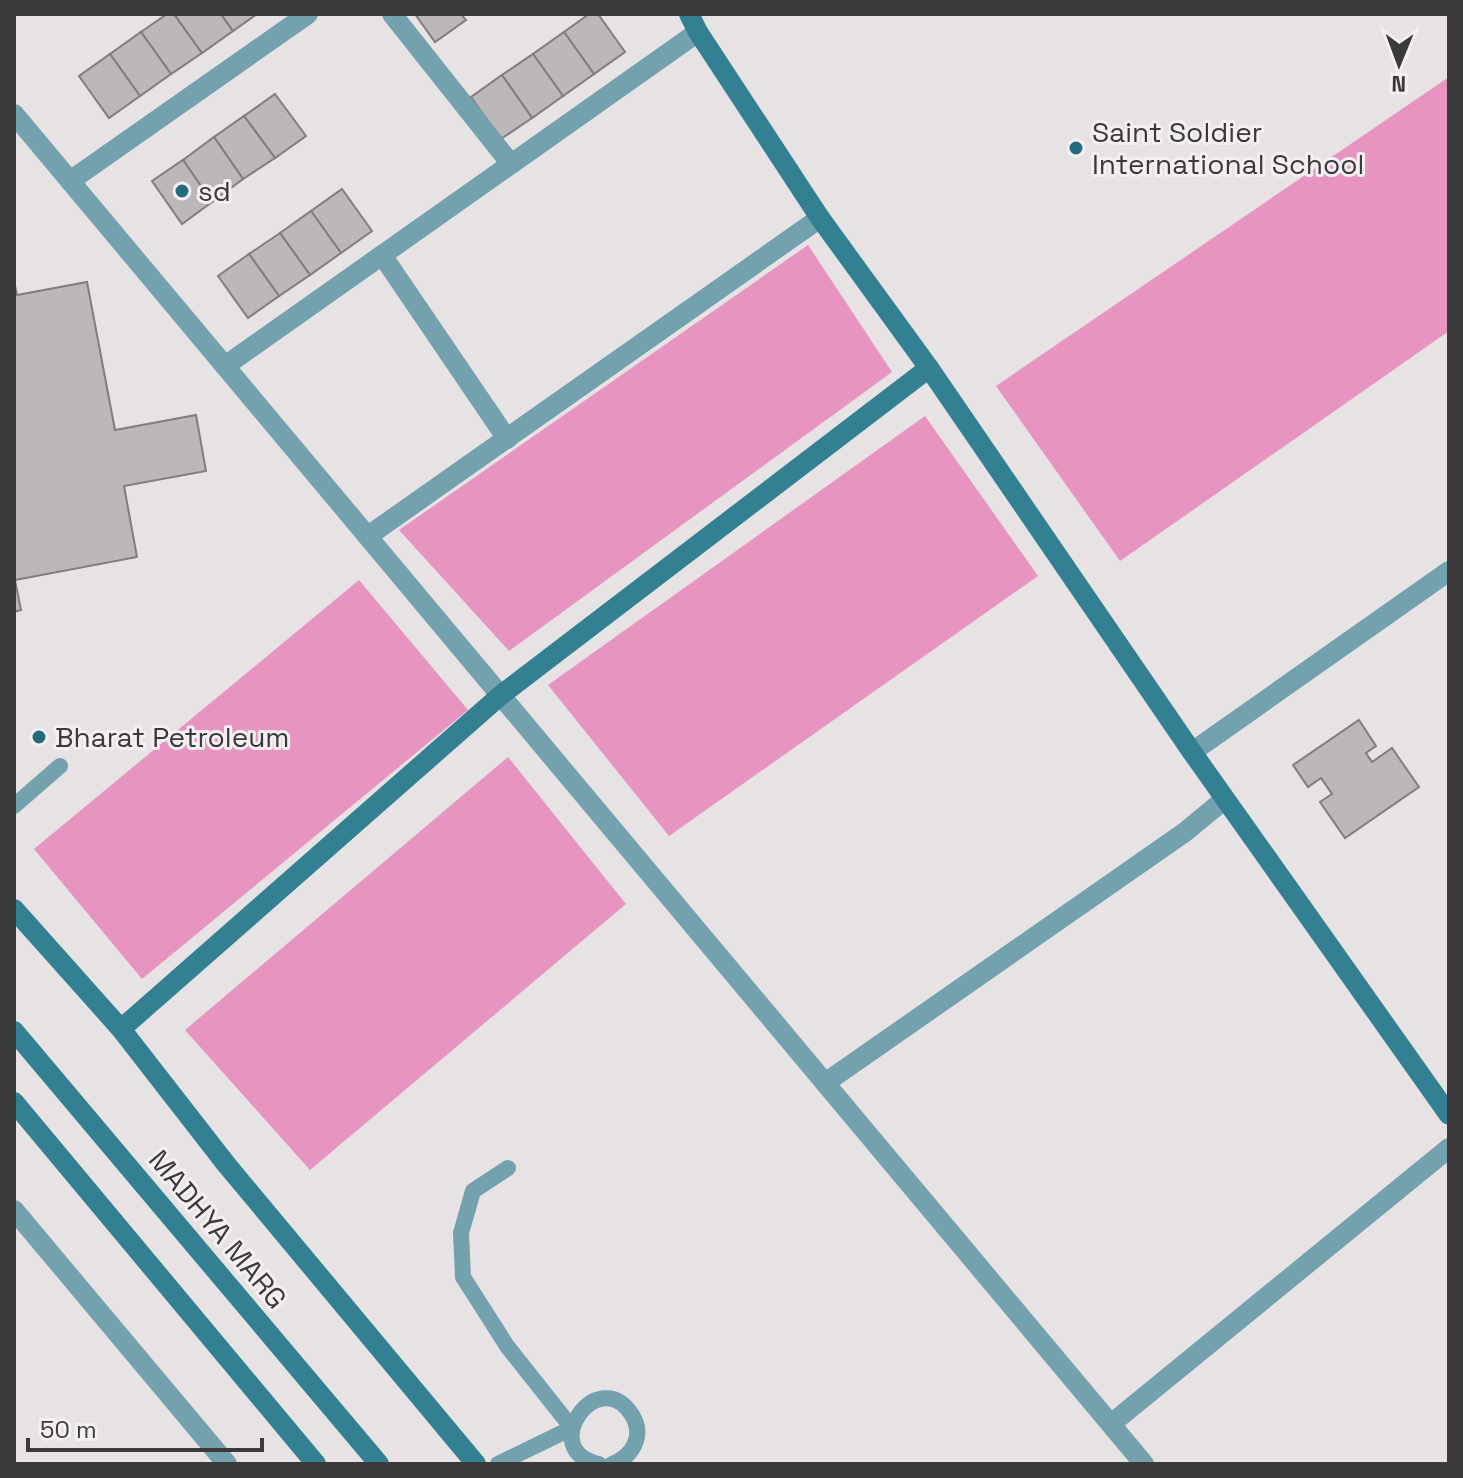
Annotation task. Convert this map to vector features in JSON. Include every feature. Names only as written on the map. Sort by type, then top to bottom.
[{"type":"street","points":[[70,181],[308,14]]},
{"type":"street","points":[[392,14],[511,164]]},
{"type":"street","points":[[225,366],[511,164],[694,23],[820,218],[929,368],[1192,752],[1449,1115]]},
{"type":"street","points":[[14,114],[1144,1464]]},
{"type":"street","points":[[368,536],[820,218]]},
{"type":"street","points":[[382,255],[507,439]]},
{"type":"street","points":[[121,1029],[501,695],[929,368]]},
{"type":"street","points":[[1192,752],[1449,571]]},
{"type":"street","points":[[825,1083],[1185,832],[1225,799]]},
{"type":"street","points":[[14,909],[121,1029],[226,1164],[476,1464]]},
{"type":"street","name":"MADHYA MARG","points":[[14,1031],[379,1464]]},
{"type":"street","points":[[17,1111],[316,1464]]},
{"type":"street","points":[[1111,1424],[1449,1148]]},
{"type":"street","points":[[14,1210],[227,1464]]},
{"type":"lane","points":[[14,806],[60,766]]},
{"type":"lane","points":[[508,1168],[473,1191],[461,1233],[463,1277],[507,1346],[572,1428],[576,1449],[583,1457],[599,1464]]},
{"type":"lane","points":[[498,1464],[572,1428],[581,1409],[600,1400],[612,1400],[630,1412],[637,1432],[636,1443],[623,1460],[612,1464]]},
{"type":"shaded area","points":[[1449,77],[1449,331],[1120,561],[996,386]]},
{"type":"shaded area","points":[[808,245],[892,372],[509,651],[399,530]]},
{"type":"shaded area","points":[[925,416],[1038,576],[669,836],[548,685]]},
{"type":"shaded area","points":[[359,580],[468,710],[142,979],[34,849]]},
{"type":"shaded area","points":[[508,757],[626,904],[310,1170],[185,1030]]},
{"type":"building","points":[[167,14],[174,14],[202,53],[171,74],[141,32]]},
{"type":"building","points":[[174,14],[221,14],[233,31],[202,53]]},
{"type":"building","points":[[221,14],[257,14],[233,31]]},
{"type":"building","points":[[415,14],[461,14],[466,20],[435,42]]},
{"type":"building","points":[[589,14],[598,14],[625,52],[594,74],[564,32]]},
{"type":"building","points":[[141,32],[171,74],[140,96],[110,54]]},
{"type":"building","points":[[564,32],[594,74],[563,96],[533,54]]},
{"type":"building","points":[[110,54],[140,96],[109,118],[79,76]]},
{"type":"building","points":[[533,54],[563,96],[532,118],[502,75]]},
{"type":"building","points":[[502,75],[532,118],[501,139],[471,97]]},
{"type":"building","points":[[275,94],[306,136],[275,158],[244,116]]},
{"type":"building","points":[[244,116],[275,158],[243,179],[214,137]]},
{"type":"building","points":[[214,137],[243,179],[212,202],[183,160]]},
{"type":"building","name":"sd","points":[[183,160],[212,202],[182,224],[152,181]]},
{"type":"building","points":[[342,189],[372,231],[341,253],[311,211]]},
{"type":"building","points":[[311,211],[341,253],[310,275],[280,233]]},
{"type":"building","points":[[280,233],[310,275],[279,296],[249,254]]},
{"type":"building","points":[[249,254],[279,296],[248,318],[218,276]]},
{"type":"building","points":[[14,281],[17,295],[87,282],[115,430],[196,415],[206,471],[124,486],[137,557],[15,580],[21,610],[14,612]]},
{"type":"building","points":[[1359,720],[1376,746],[1366,753],[1372,762],[1392,748],[1419,787],[1345,838],[1320,802],[1332,794],[1321,778],[1308,787],[1293,765]]},
{"type":"place","name":"Saint Soldier International School","points":[[1076,148]]},
{"type":"place","name":"sd","points":[[182,191]]},
{"type":"place","name":"Bharat Petroleum","points":[[39,737]]}]
